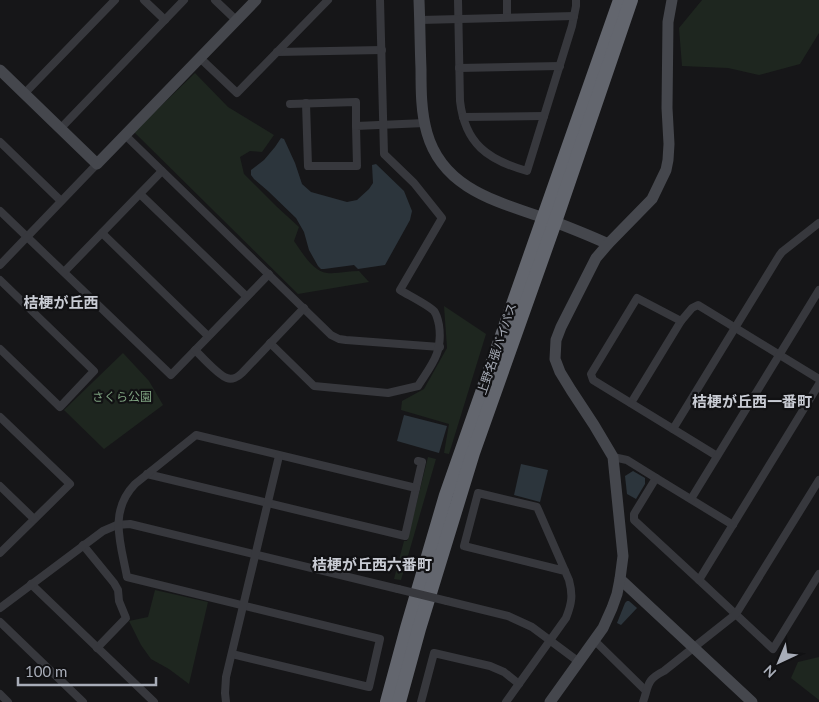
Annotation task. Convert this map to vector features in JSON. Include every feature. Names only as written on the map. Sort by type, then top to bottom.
[{"type":"highway","name":"上野名張バイパス","points":[[400,702],[419,629],[473,453],[620,0]]},
{"type":"highway","name":"上野名張バイパス","points":[[387,702],[406,628],[446,495],[631,0]]},
{"type":"street","points":[[24,94],[115,0]]},
{"type":"street","points":[[144,0],[165,20]]},
{"type":"street","points":[[60,129],[184,0]]},
{"type":"street","points":[[215,0],[236,20]]},
{"type":"street","points":[[0,265],[256,0]]},
{"type":"street","points":[[200,58],[237,94],[328,0]]},
{"type":"street","points":[[270,343],[314,386],[388,392],[418,386],[435,359],[440,347],[438,318],[433,310],[400,290],[442,218],[414,183],[384,154],[380,0]]},
{"type":"street","points":[[419,0],[422,100],[425,123],[427,134],[443,165],[468,188],[486,198],[549,220],[608,244]]},
{"type":"street","points":[[458,0],[460,101],[469,133],[480,147],[498,160],[527,171],[560,66],[574,16],[576,0]]},
{"type":"street","points":[[507,0],[507,17]]},
{"type":"street","points":[[550,702],[603,628],[617,594],[623,556],[613,458],[567,384],[555,359],[556,340],[561,326],[596,258],[652,199],[666,170],[669,144],[667,108],[668,22],[672,0]]},
{"type":"street","points":[[420,20],[574,16]]},
{"type":"street","points":[[277,52],[382,50]]},
{"type":"street","points":[[459,68],[560,66]]},
{"type":"street","points":[[0,70],[97,164]]},
{"type":"street","points":[[290,104],[306,103],[356,102],[357,166],[308,166],[306,103]]},
{"type":"street","points":[[463,117],[544,116]]},
{"type":"street","points":[[356,126],[425,123]]},
{"type":"street","points":[[125,135],[331,335],[339,339],[440,347]]},
{"type":"street","points":[[0,142],[61,201]]},
{"type":"street","points":[[64,272],[162,170]]},
{"type":"street","points":[[140,194],[246,296]]},
{"type":"street","points":[[0,211],[170,376],[269,274]]},
{"type":"street","points":[[673,429],[782,252],[819,222]]},
{"type":"street","points":[[102,233],[208,336]]},
{"type":"street","points":[[0,280],[94,371],[60,407],[0,349]]},
{"type":"street","points":[[690,499],[819,290]]},
{"type":"street","points":[[681,321],[637,298],[591,374],[593,380],[717,456]]},
{"type":"street","points":[[631,403],[681,321],[692,308],[698,305],[819,379]]},
{"type":"street","points":[[195,350],[222,376],[229,379],[238,376],[304,308]]},
{"type":"street","points":[[699,580],[819,384]]},
{"type":"street","points":[[0,417],[70,484],[0,553]]},
{"type":"street","points":[[232,654],[368,687],[380,639],[127,577],[117,525],[127,492],[135,484],[196,435],[416,488]]},
{"type":"street","points":[[226,702],[225,684],[279,456]]},
{"type":"street","points":[[613,458],[627,460],[733,525]]},
{"type":"street","points":[[147,474],[405,536],[422,462],[418,461]]},
{"type":"street","points":[[656,478],[634,514],[634,520],[773,649],[819,574]]},
{"type":"street","points":[[643,702],[651,679],[664,671],[736,614],[819,480]]},
{"type":"street","points":[[0,486],[34,519]]},
{"type":"street","points":[[506,702],[566,618],[571,605],[572,592],[569,580],[537,506],[478,493],[464,546],[565,571]]},
{"type":"street","points":[[0,608],[103,531],[117,525],[130,524],[508,616],[532,627],[579,662]]},
{"type":"street","points":[[83,545],[114,583],[118,590],[119,601],[126,618],[97,648]]},
{"type":"street","points":[[620,579],[752,702]]},
{"type":"street","points":[[31,584],[154,702]]},
{"type":"street","points":[[0,622],[82,702]]},
{"type":"street","points":[[594,640],[646,690]]},
{"type":"street","points":[[421,702],[434,652],[490,666],[504,672],[519,684]]},
{"type":"street","points":[[0,694],[8,702]]},
{"type":"green space","points":[[702,0],[819,0],[819,33],[800,64],[759,75],[728,68],[682,66],[679,28]]},
{"type":"green space","points":[[195,73],[228,107],[274,135],[262,152],[250,151],[240,157],[244,174],[299,227],[294,241],[312,265],[327,273],[359,271],[369,282],[298,294],[134,132]]},
{"type":"green space","points":[[444,306],[486,334],[449,454],[444,453],[449,424],[401,410],[402,401],[424,389],[447,348]]},
{"type":"green space","name":"さくら公園","points":[[123,353],[149,381],[163,405],[104,449],[64,410]]},
{"type":"green space","points":[[428,457],[436,459],[401,580],[394,579],[404,541],[407,541]]},
{"type":"green space","points":[[155,590],[208,602],[189,684],[169,669],[151,659],[141,645],[129,621],[148,617]]},
{"type":"green space","points":[[819,657],[819,700],[791,678],[798,662]]},
{"type":"shaded area","points":[[281,138],[284,139],[295,163],[302,184],[311,192],[347,202],[357,200],[373,183],[372,165],[376,164],[404,191],[412,211],[410,220],[385,265],[358,269],[354,265],[324,269],[318,266],[309,250],[304,232],[296,218],[251,175],[251,170],[264,160]]},
{"type":"shaded area","points":[[404,415],[447,426],[439,453],[397,441]]},
{"type":"shaded area","points":[[521,464],[548,470],[540,502],[514,495]]},
{"type":"shaded area","points":[[633,471],[645,478],[645,484],[636,499],[627,494],[625,476]]},
{"type":"shaded area","points":[[627,601],[637,608],[621,625],[617,623]]},
{"type":"district","name":"桔梗が丘西","points":[[61,303]]},
{"type":"district","name":"桔梗が丘西一番町","points":[[752,402]]},
{"type":"district","name":"桔梗が丘西六番町","points":[[372,565]]}]
